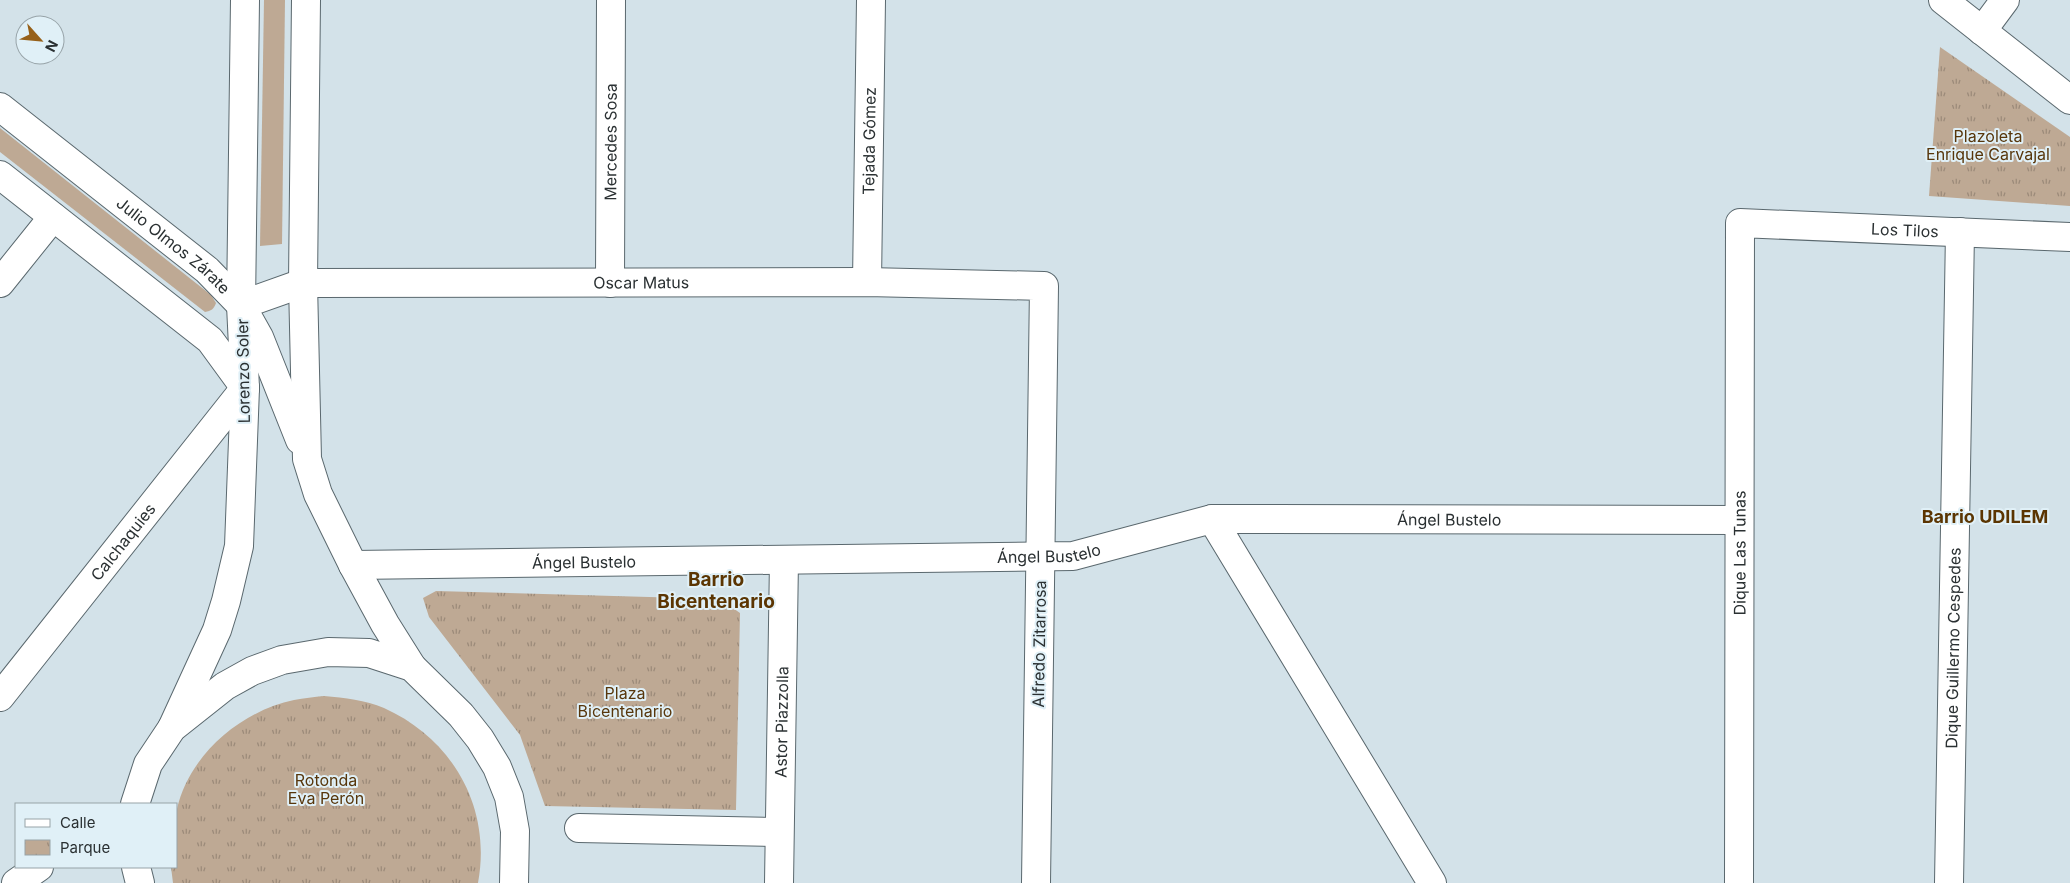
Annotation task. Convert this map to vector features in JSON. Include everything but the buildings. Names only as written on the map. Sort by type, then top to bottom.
[{"type":"street","name":"Lorenzo Soler","points":[[172,728],[217,630],[234,573],[239,546],[245,388],[241,306],[245,0]]},
{"type":"street","points":[[306,0],[303,283],[306,453],[318,494],[385,624],[412,667],[460,715],[480,739],[497,767],[509,797],[515,831],[514,883]]},
{"type":"street","name":"Mercedes Sosa","points":[[610,282],[611,0]]},
{"type":"street","name":"Tejada Gómez","points":[[867,282],[871,0]]},
{"type":"street","points":[[1943,0],[2070,100]]},
{"type":"street","points":[[1982,31],[2005,0]]},
{"type":"street","name":"Julio Olmos Zárate","points":[[0,107],[207,270],[241,306],[258,338],[306,453]]},
{"type":"street","points":[[0,175],[210,340],[245,388]]},
{"type":"street","points":[[0,283],[52,217]]},
{"type":"street","name":"Los Tilos","points":[[1740,223],[2070,236]]},
{"type":"street","name":"Dique Las Tunas","points":[[1739,883],[1740,223]]},
{"type":"street","name":"Dique Guillermo Cespedes","points":[[1949,883],[1960,232]]},
{"type":"street","name":"Oscar Matus","points":[[241,306],[303,283],[867,282],[1044,286]]},
{"type":"street","name":"Alfredo Zitarrosa","points":[[1036,883],[1044,286]]},
{"type":"street","name":"Calchaquies","points":[[0,697],[245,388]]},
{"type":"street","points":[[1212,519],[1432,883]]},
{"type":"street","name":"Ángel Bustelo","points":[[353,565],[1040,558],[1073,556],[1212,519],[1739,520]]},
{"type":"street","name":"Astor Piazzolla","points":[[779,883],[784,560]]},
{"type":"street","points":[[133,803],[148,764],[172,728],[225,686],[252,671],[282,660],[328,652],[369,653],[412,667]]},
{"type":"street","points":[[579,828],[780,832]]},
{"type":"street","points":[[16,883],[38,868]]},
{"type":"street","points":[[136,868],[140,883]]},
{"type":"green space","points":[[264,0],[285,0],[282,244],[260,246]]},
{"type":"green space","name":"Plazoleta Enrique Carvajal","points":[[1940,47],[2070,137],[2070,206],[1929,196]]},
{"type":"green space","points":[[0,128],[211,295],[216,303],[213,308],[205,312],[0,152]]},
{"type":"green space","name":"Plaza Bicentenario","points":[[436,591],[720,599],[740,613],[736,810],[545,806],[520,735],[429,617],[423,598]]},
{"type":"green space","name":"Rotonda Eva Perón","points":[[324,696],[377,705],[408,721],[430,738],[448,757],[462,779],[473,803],[479,828],[481,855],[478,883],[173,883],[171,868],[178,868],[178,806],[183,789],[205,754],[220,738],[255,714],[274,706],[305,698]]},
{"type":"district","name":"Barrio UDILEM","points":[[1985,517]]},
{"type":"district","name":"Barrio Bicentenario","points":[[716,590]]}]
